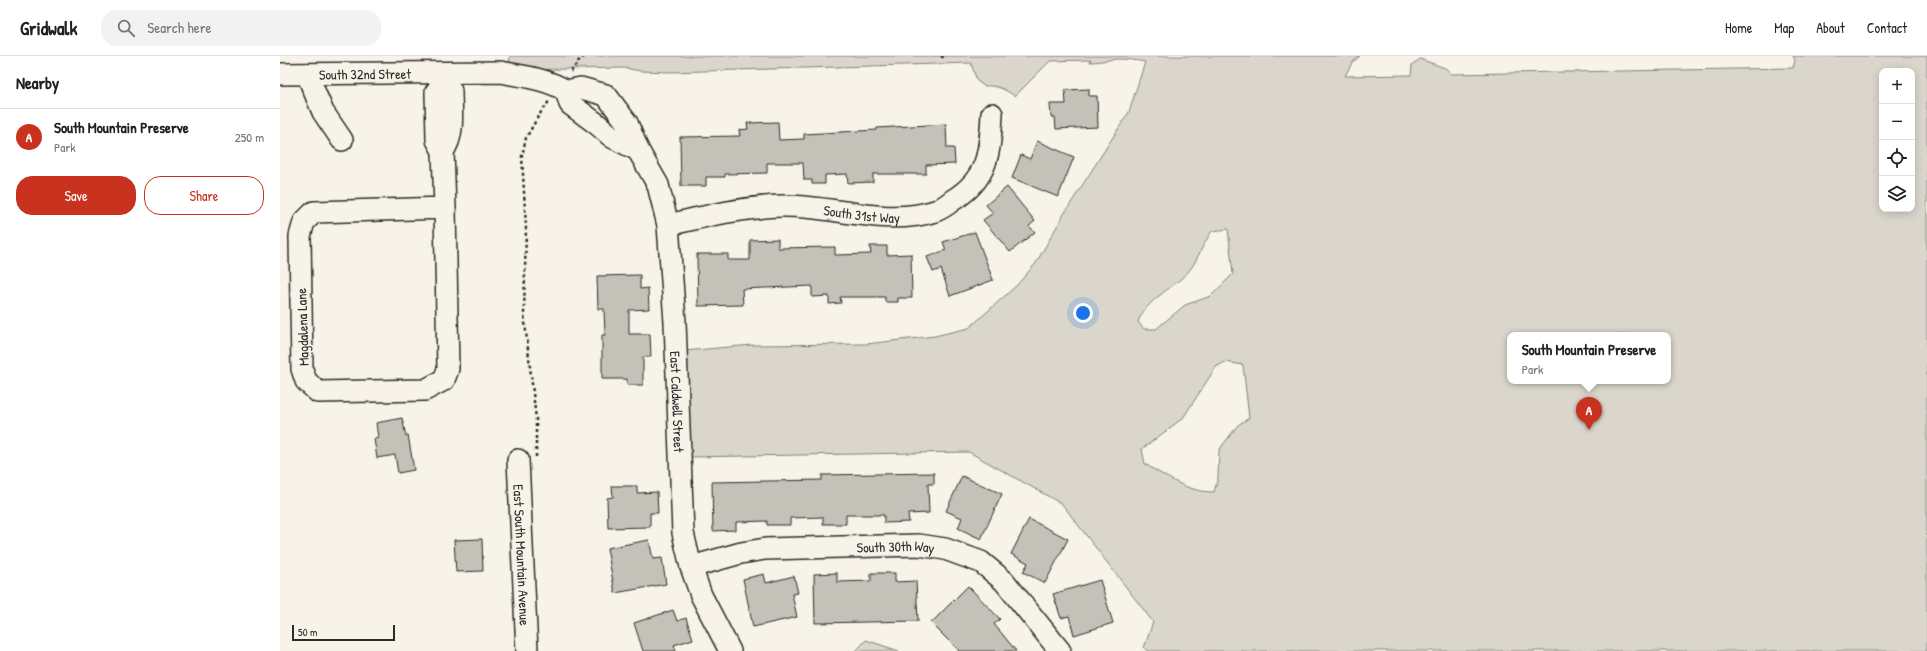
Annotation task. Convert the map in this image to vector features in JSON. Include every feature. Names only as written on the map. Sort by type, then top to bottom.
[{"type":"street","name":"South 32nd Street","points":[[280,74],[444,78],[500,72],[528,77],[563,89]]},
{"type":"street","points":[[307,74],[323,112],[342,140]]},
{"type":"street","name":"Magdalena Lane","points":[[444,78],[436,92],[444,125],[437,140],[442,152],[445,208],[448,369],[444,380],[425,390],[318,392],[306,381],[302,369],[300,236],[304,222],[314,212],[445,208]]},
{"type":"street","name":"East Caldwell Street","points":[[563,89],[581,88],[606,96],[627,123],[638,150],[658,185],[668,225],[675,322],[683,533],[690,568],[701,595],[730,651]]},
{"type":"street","points":[[563,89],[570,104],[612,137],[638,150]]},
{"type":"street","points":[[597,124],[615,107]]},
{"type":"street","name":"South 31st Way","points":[[668,225],[731,212],[782,206],[877,216],[906,217],[936,211],[972,187],[982,172],[990,147],[992,114]]},
{"type":"street","name":"East South Mountain Avenue","points":[[527,461],[527,651]]},
{"type":"street","name":"South 30th Way","points":[[690,568],[741,553],[765,549],[919,545],[945,549],[981,562],[1004,581],[1060,651]]},
{"type":"path","points":[[527,461],[536,419],[524,314],[526,228],[522,156],[526,138],[538,114],[563,89]]},
{"type":"shaded area","points":[[510,56],[1360,56],[1352,63],[1345,76],[1411,75],[1412,65],[1420,59],[1445,68],[1452,74],[1793,68],[1795,60],[1793,56],[1927,56],[1927,651],[1149,651],[1144,648],[1153,622],[1062,504],[969,452],[688,457],[684,351],[752,345],[866,344],[935,336],[969,328],[1017,285],[1036,263],[1064,214],[1129,112],[1145,62],[1116,59],[1093,62],[1090,62],[1091,60],[1050,61],[1015,96],[1000,88],[984,86],[977,81],[971,63],[671,72],[641,71],[624,68],[512,70],[511,62],[509,61]],"holes":[[[1228,229],[1233,274],[1211,296],[1185,305],[1156,329],[1144,329],[1138,322],[1147,307],[1188,272],[1212,231]],[[1225,362],[1243,365],[1249,418],[1238,425],[1219,450],[1218,477],[1214,492],[1186,487],[1145,464],[1142,449],[1183,418],[1216,367]]]},
{"type":"shaded area","points":[[866,640],[899,651],[856,651]]},
{"type":"building","points":[[1089,89],[1089,96],[1097,96],[1098,127],[1056,129],[1055,117],[1051,117],[1050,104],[1066,104],[1065,90]]},
{"type":"building","points":[[778,122],[779,140],[804,139],[804,134],[946,124],[947,148],[954,148],[955,164],[926,165],[926,174],[873,174],[873,182],[848,183],[847,174],[825,175],[825,184],[812,184],[812,180],[804,180],[803,163],[767,163],[767,173],[725,174],[725,177],[706,177],[706,186],[681,186],[680,137],[740,136],[739,130],[748,129],[747,123]]},
{"type":"building","points":[[1037,141],[1074,157],[1058,197],[1012,178],[1021,155],[1030,159]]},
{"type":"building","points":[[1007,187],[1035,221],[1029,226],[1035,232],[1010,252],[983,220],[993,213],[986,205]]},
{"type":"building","points":[[975,232],[993,280],[950,296],[941,269],[933,272],[927,257],[946,250],[943,242]]},
{"type":"building","points":[[778,239],[778,248],[835,247],[835,255],[871,254],[870,246],[887,246],[887,255],[911,254],[912,298],[898,298],[898,302],[885,302],[885,297],[840,297],[841,303],[829,304],[829,296],[812,297],[812,286],[742,289],[743,305],[698,306],[697,254],[728,254],[728,260],[750,260],[750,240]]},
{"type":"building","points":[[640,275],[640,289],[648,288],[649,309],[629,310],[629,334],[650,334],[651,357],[643,357],[643,385],[627,385],[627,379],[602,379],[602,335],[605,335],[604,309],[598,309],[597,276]]},
{"type":"building","points":[[402,418],[406,436],[408,435],[414,470],[398,473],[395,455],[377,458],[374,439],[378,438],[376,423]]},
{"type":"building","points":[[934,473],[934,484],[928,484],[929,513],[908,514],[909,522],[884,523],[884,515],[846,515],[846,524],[823,524],[823,517],[790,518],[790,525],[767,525],[767,521],[736,522],[736,530],[713,531],[712,482],[822,480],[822,475]]},
{"type":"building","points":[[962,476],[1002,494],[981,539],[958,528],[962,518],[946,511]]},
{"type":"building","points":[[612,486],[637,486],[637,493],[657,492],[658,513],[650,513],[650,527],[608,528],[607,498],[613,497]]},
{"type":"building","points":[[1029,519],[1068,539],[1045,583],[1023,572],[1028,563],[1011,554]]},
{"type":"building","points":[[482,539],[483,571],[456,572],[454,540]]},
{"type":"building","points":[[649,540],[653,559],[662,558],[666,584],[615,593],[607,548]]},
{"type":"building","points":[[837,573],[837,582],[871,581],[871,573],[895,573],[895,582],[916,581],[918,621],[815,623],[814,574]]},
{"type":"building","points":[[764,574],[766,583],[794,576],[798,593],[792,594],[797,617],[753,627],[743,579]]},
{"type":"building","points":[[1100,580],[1113,623],[1074,635],[1069,616],[1061,618],[1053,594]]},
{"type":"building","points":[[968,586],[1000,619],[994,624],[1016,651],[959,651],[931,623]]},
{"type":"building","points":[[673,610],[677,621],[686,618],[693,639],[674,645],[676,651],[643,651],[634,623]]},
{"type":"place","name":"South Mountain Preserve","points":[[1589,430]]}]
